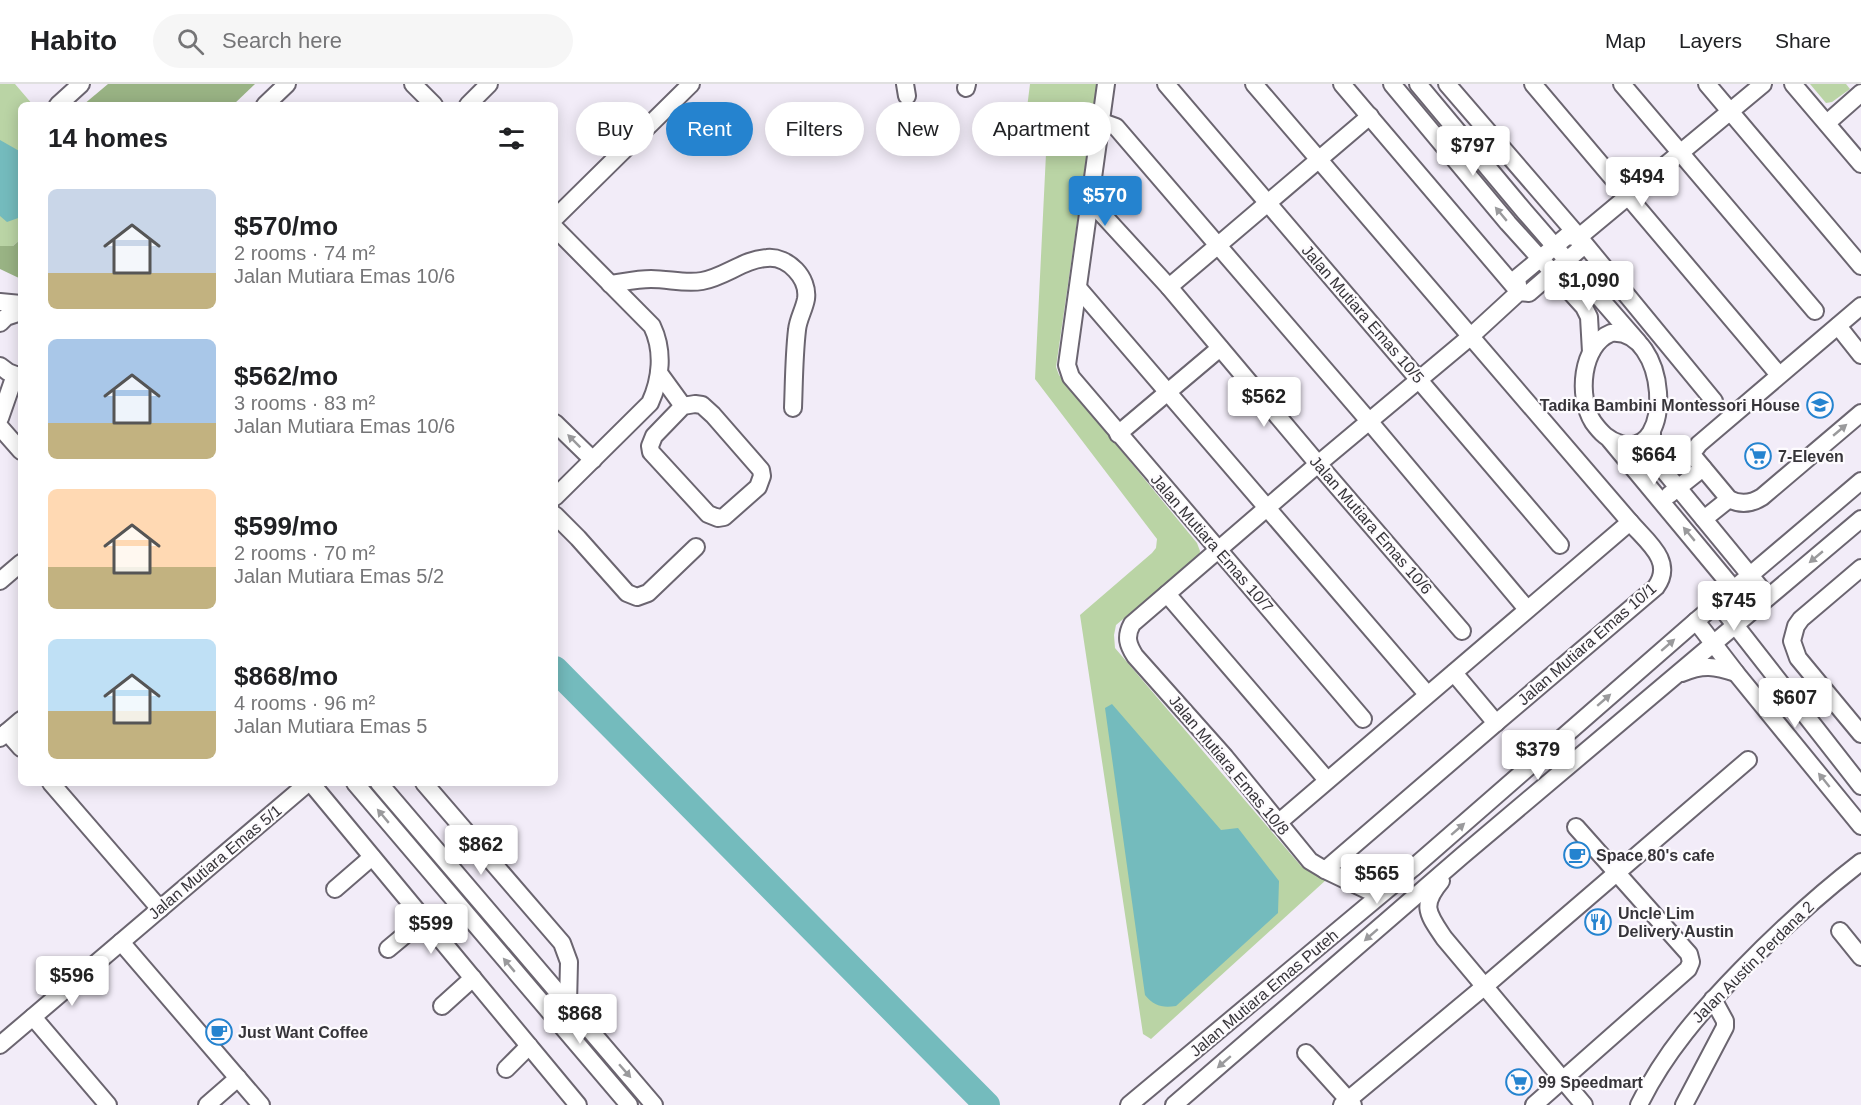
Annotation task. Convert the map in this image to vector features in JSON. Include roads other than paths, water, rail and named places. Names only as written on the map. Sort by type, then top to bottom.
[{"type":"street","points":[[61,102],[81,84]]},
{"type":"street","points":[[268,102],[287,84]]},
{"type":"street","points":[[413,84],[431,102]]},
{"type":"street","points":[[471,102],[489,84]]},
{"type":"street","points":[[558,215],[691,84]]},
{"type":"street","points":[[1104,102],[1106,84]]},
{"type":"street","name":"Jalan Mutiara Emas 10/5","points":[[1166,84],[1560,545]]},
{"type":"street","name":"Jalan Mutiara Emas 10/1","points":[[1254,84],[1661,558],[1663,568],[1659,584],[1325,870]]},
{"type":"street","points":[[1342,84],[1519,292],[1529,293],[1567,261],[1580,249],[1580,237]]},
{"type":"street","points":[[1392,84],[1584,307],[1589,317],[1591,352],[1584,381],[1588,411],[1600,432],[1610,440],[1662,501],[1752,611],[1750,627],[1756,651]]},
{"type":"street","points":[[1418,84],[1650,359],[1659,401],[1652,432],[1645,440],[1635,445],[1624,445],[1610,440]]},
{"type":"street","points":[[1447,84],[1580,237],[1714,401]]},
{"type":"street","points":[[1533,84],[1774,369]]},
{"type":"street","points":[[1622,84],[1815,311]]},
{"type":"street","points":[[1707,84],[1861,266]]},
{"type":"street","points":[[1519,292],[1517,278],[1554,246],[1567,236],[1580,237],[1763,84]]},
{"type":"street","points":[[1793,84],[1861,165]]},
{"type":"street","points":[[1827,123],[1861,93]]},
{"type":"street","points":[[1168,287],[1370,116]]},
{"type":"street","points":[[1111,125],[1116,127],[1218,245],[1527,609]]},
{"type":"street","points":[[1097,156],[1079,289],[1427,694]]},
{"type":"street","name":"Jalan Mutiara Emas 10/6","points":[[1091,202],[1168,287],[1462,631]]},
{"type":"street","points":[[558,231],[652,326],[658,344],[659,368],[655,393],[650,403],[558,494]]},
{"type":"street","points":[[610,284],[649,279],[700,281],[719,276],[755,260],[771,257],[786,262],[799,274],[806,293],[797,328],[793,408]]},
{"type":"street","name":"Jalan Mutiara Emas 10/7","points":[[1079,289],[1067,364],[1071,377],[1363,719]]},
{"type":"street","points":[[1327,780],[1167,594],[1470,337],[1519,292]]},
{"type":"street","points":[[0,302],[18,304]]},
{"type":"street","points":[[1861,306],[1699,444],[1693,452],[1694,457],[1729,499],[1736,502],[1754,502],[1861,413]]},
{"type":"street","points":[[0,322],[18,313]]},
{"type":"street","points":[[1838,326],[1861,355]]},
{"type":"street","points":[[1591,352],[1599,340],[1611,333],[1622,333],[1638,342]]},
{"type":"street","points":[[1118,434],[1220,348]]},
{"type":"street","points":[[659,368],[683,406]]},
{"type":"street","points":[[0,418],[11,374]]},
{"type":"street","points":[[695,404],[705,408],[761,470],[761,482],[758,487],[724,517],[718,518],[708,514],[651,452],[650,446],[654,436],[683,406],[695,404]]},
{"type":"street","points":[[558,426],[593,460]]},
{"type":"street","points":[[0,427],[18,448]]},
{"type":"street","points":[[1652,432],[1652,447],[1656,461],[1768,597]]},
{"type":"street","points":[[1638,473],[1656,461]]},
{"type":"street","points":[[1662,501],[1703,468]]},
{"type":"street","name":"Jalan Mutiara Emas Puteh","points":[[1129,1105],[1414,867],[1717,602],[1861,481]]},
{"type":"street","points":[[1704,519],[1729,499]]},
{"type":"street","points":[[558,518],[627,593],[637,597],[648,593],[696,547]]},
{"type":"street","name":"Jalan Mutiara Emas Puteh","points":[[1174,1105],[1463,855],[1861,519]]},
{"type":"street","points":[[1278,823],[1630,522]]},
{"type":"street","points":[[1733,554],[1754,558],[1785,545]]},
{"type":"street","points":[[0,581],[18,566]]},
{"type":"street","points":[[1717,567],[1715,588],[1695,621],[1861,826]]},
{"type":"street","points":[[1861,568],[1801,619],[1796,626],[1792,641],[1798,658],[1861,734]]},
{"type":"street","name":"Jalan Mutiara Emas 10/8","points":[[1167,594],[1129,628],[1127,640],[1135,656],[1225,757],[1310,861],[1367,890],[1380,886],[1414,867]]},
{"type":"street","points":[[1717,602],[1861,786]]},
{"type":"street","points":[[1675,676],[1693,668],[1706,666],[1736,673]]},
{"type":"street","points":[[1454,673],[1496,723]]},
{"type":"street","points":[[18,723],[4,735],[18,746]]},
{"type":"street","points":[[1306,1053],[1347,1103],[1748,760]]},
{"type":"street","points":[[54,786],[160,909]]},
{"type":"street","name":"Jalan Mutiara Emas 5/1","points":[[0,1045],[305,786]]},
{"type":"street","points":[[312,786],[577,1105]]},
{"type":"street","points":[[358,786],[629,1105]]},
{"type":"street","points":[[382,786],[654,1105]]},
{"type":"street","points":[[427,786],[562,943],[567,954],[570,974],[568,1004]]},
{"type":"street","points":[[1534,1105],[1690,966],[1689,954],[1576,827]]},
{"type":"street","points":[[1463,855],[1437,886],[1427,905],[1428,911],[1444,938],[1584,1105]]},
{"type":"street","points":[[335,889],[372,857]]},
{"type":"street","name":"Jalan Austin Perdana 2","points":[[1639,1105],[1676,1044],[1713,999],[1786,925],[1828,887],[1861,862]]},
{"type":"street","points":[[388,949],[424,920]]},
{"type":"street","points":[[1840,931],[1861,957]]},
{"type":"street","points":[[121,942],[261,1105]]},
{"type":"street","points":[[532,962],[549,963],[567,954]]},
{"type":"street","points":[[442,1006],[473,978]]},
{"type":"street","points":[[1684,1105],[1725,1027],[1725,1021],[1713,999]]},
{"type":"street","points":[[33,1017],[108,1105]]},
{"type":"street","points":[[506,1069],[529,1046]]},
{"type":"street","points":[[207,1105],[238,1078]]},
{"type":"water","points":[[0,140],[18,150],[18,218],[7,222],[0,216]]},
{"type":"water","points":[[1112,704],[1221,830],[1238,828],[1279,881],[1278,913],[1176,1006],[1159,1005],[1145,995],[1105,708]]},
{"type":"waterway","points":[[558,672],[987,1105]]},
{"type":"place","name":"Tadika Bambini Montessori House","points":[[1820,405]]},
{"type":"place","name":"7-Eleven","points":[[1758,456]]},
{"type":"place","name":"Space 80's cafe","points":[[1577,855]]},
{"type":"place","name":"Uncle Lim Delivery Austin","points":[[1598,922]]},
{"type":"place","name":"Just Want Coffee","points":[[219,1032]]},
{"type":"place","name":"99 Speedmart","points":[[1519,1082]]}]
